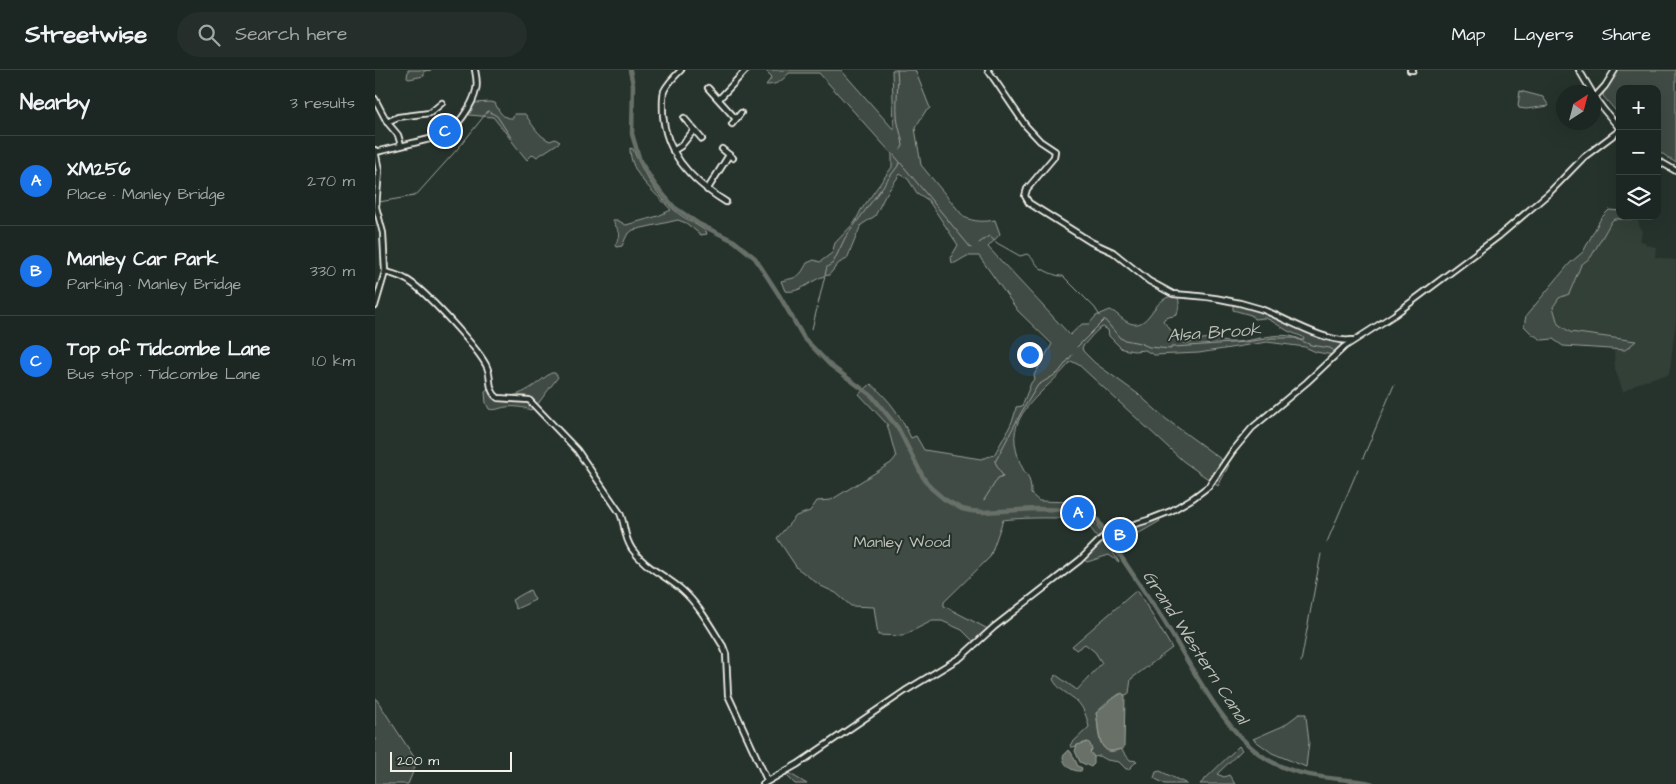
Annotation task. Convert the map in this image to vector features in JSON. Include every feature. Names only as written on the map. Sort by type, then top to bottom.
[{"type":"street","points":[[375,306],[385,272],[383,233],[376,207],[379,171],[376,151],[442,136],[452,131],[459,122],[476,89],[475,70]]},
{"type":"street","points":[[679,70],[665,89],[663,99],[665,127],[673,151],[688,173],[707,190],[726,202]]},
{"type":"street","points":[[719,100],[746,70]]},
{"type":"street","points":[[987,70],[1026,126],[1040,141],[1055,151],[1056,154],[1027,189],[1025,196],[1029,203],[1091,242],[1113,252],[1149,281],[1168,292],[1224,298],[1262,310],[1306,329],[1343,341],[1353,341]]},
{"type":"street","points":[[1579,70],[1587,85]]},
{"type":"street","points":[[1601,89],[1615,70]]},
{"type":"street","points":[[708,88],[736,119]]},
{"type":"street","points":[[375,98],[387,122],[398,135],[401,145]]},
{"type":"street","points":[[387,122],[398,117],[430,113],[441,104],[446,109]]},
{"type":"street","points":[[1601,105],[1616,125]]},
{"type":"street","points":[[732,124],[741,113]]},
{"type":"street","points":[[684,118],[701,139]]},
{"type":"street","points":[[673,151],[681,146],[694,130]]},
{"type":"street","points":[[763,784],[798,764],[905,691],[961,657],[994,627],[1080,560],[1102,538],[1112,531],[1171,511],[1193,498],[1213,480],[1252,428],[1307,382],[1343,347],[1394,315],[1499,236],[1549,193],[1584,156],[1616,133]]},
{"type":"street","points":[[707,190],[731,157],[722,150]]},
{"type":"street","points":[[1661,162],[1676,171]]},
{"type":"street","points":[[385,272],[397,275],[412,283],[428,297],[464,336],[482,358],[487,368],[490,388],[498,398],[529,400],[557,428],[581,456],[620,513],[624,523],[625,536],[637,556],[645,564],[682,590],[699,609],[714,631],[726,654],[728,695],[767,780]]},
{"type":"street","points":[[1343,341],[1343,347]]},
{"type":"shaded area","points":[[1614,219],[1637,220],[1642,231],[1640,241],[1645,242],[1646,245],[1656,247],[1655,257],[1676,260],[1676,320],[1668,375],[1639,383],[1623,392],[1615,369],[1614,350],[1625,350],[1636,341],[1570,332],[1558,324],[1553,307],[1559,298],[1569,294],[1581,265],[1591,257]]},
{"type":"shaded area","points":[[1122,693],[1125,696],[1124,747],[1123,749],[1111,751],[1106,750],[1099,736],[1096,713],[1110,700]]},
{"type":"shaded area","points":[[1088,742],[1092,750],[1090,752],[1094,757],[1094,764],[1091,767],[1080,762],[1075,751],[1077,745]]},
{"type":"shaded area","points":[[1069,750],[1078,766],[1082,768],[1081,771],[1071,769],[1066,765],[1063,756]]},
{"type":"green space","points":[[408,70],[431,70],[424,71],[424,76],[409,79],[407,78]]},
{"type":"green space","name":"Manley Wood","points":[[765,70],[841,70],[894,130],[892,70],[915,70],[930,108],[925,112],[915,128],[921,165],[964,217],[979,221],[995,220],[1000,234],[988,247],[1070,335],[1082,324],[1089,324],[1096,316],[1110,310],[1129,323],[1139,324],[1163,300],[1177,296],[1179,303],[1177,315],[1165,318],[1163,321],[1176,337],[1184,343],[1200,339],[1239,342],[1284,335],[1304,339],[1270,320],[1265,318],[1254,319],[1251,315],[1233,310],[1233,304],[1236,303],[1335,340],[1339,342],[1342,348],[1333,355],[1316,352],[1305,347],[1267,342],[1199,353],[1154,355],[1145,350],[1122,349],[1109,336],[1108,330],[1103,327],[1100,328],[1082,347],[1083,351],[1095,363],[1138,394],[1166,419],[1229,465],[1218,486],[1183,461],[1079,365],[1071,361],[1026,408],[1016,430],[1015,446],[1020,463],[1030,481],[1031,494],[1039,501],[1071,502],[1072,511],[1090,518],[1102,534],[1097,537],[1085,523],[1075,519],[1003,520],[990,557],[944,602],[944,606],[988,629],[974,642],[962,630],[942,621],[932,621],[902,636],[878,635],[874,607],[851,606],[836,593],[821,586],[797,568],[777,538],[796,516],[810,511],[817,501],[831,500],[891,463],[896,457],[887,424],[859,394],[871,384],[890,403],[899,415],[911,438],[916,436],[924,450],[981,459],[994,455],[1011,425],[1016,407],[1022,406],[1031,383],[1035,378],[1034,375],[1052,344],[1018,311],[979,256],[967,256],[952,263],[951,257],[958,245],[928,200],[917,193],[908,179],[900,174],[885,196],[875,216],[861,225],[847,259],[839,263],[829,275],[823,276],[797,290],[785,291],[781,281],[797,276],[802,272],[807,263],[814,260],[820,262],[832,253],[835,243],[855,222],[861,210],[892,167],[892,154],[819,73],[789,73],[779,82],[766,85],[772,77]]},
{"type":"green space","points":[[1617,70],[1676,70],[1676,163],[1661,153],[1661,85],[1616,85],[1616,111],[1603,96],[1604,90]]},
{"type":"green space","points":[[1520,91],[1543,97],[1549,106],[1519,108]]},
{"type":"green space","points":[[474,103],[495,103],[501,114],[506,117],[513,118],[514,114],[525,114],[542,136],[550,141],[555,139],[560,142],[537,157],[533,154],[527,160],[493,117],[469,115]]},
{"type":"green space","points":[[630,148],[633,149],[646,175],[671,208],[706,231],[707,234],[701,235],[686,223],[678,220],[633,230],[627,235],[622,246],[616,247],[615,245],[620,235],[613,220],[626,225],[658,216],[671,210],[638,174],[631,158]]},
{"type":"green space","points":[[1609,210],[1616,211],[1616,219],[1611,222],[1591,257],[1581,265],[1569,294],[1559,298],[1553,307],[1558,324],[1570,332],[1636,341],[1625,350],[1563,346],[1553,339],[1542,340],[1524,326],[1526,316],[1570,263],[1583,252],[1601,218]]},
{"type":"green space","points":[[551,373],[555,373],[558,377],[531,410],[522,407],[489,409],[486,403],[485,392],[487,389],[494,387],[497,394],[512,396],[526,391]]},
{"type":"green space","points":[[1159,519],[1160,521],[1141,532],[1125,538],[1126,528]]},
{"type":"green space","points":[[1104,540],[1119,562],[1109,555],[1087,562],[1084,560]]},
{"type":"green space","points":[[530,590],[535,600],[516,609],[512,600]]},
{"type":"green space","points":[[1137,590],[1172,648],[1131,679],[1129,693],[1126,695],[1119,694],[1096,713],[1100,740],[1105,749],[1115,751],[1121,749],[1130,760],[1137,761],[1129,769],[1126,769],[1119,762],[1107,760],[1100,756],[1094,757],[1090,752],[1088,742],[1071,747],[1070,745],[1089,727],[1085,713],[1079,704],[1074,698],[1060,689],[1053,679],[1056,675],[1077,690],[1102,663],[1095,652],[1085,644],[1076,650],[1072,646]]},
{"type":"green space","points":[[375,697],[414,757],[415,767],[408,784],[375,784]]},
{"type":"green space","points":[[1299,714],[1306,714],[1309,742],[1306,767],[1272,753],[1253,739],[1283,726]]},
{"type":"green space","points":[[1239,746],[1242,750],[1217,774],[1224,777],[1229,775],[1235,784],[1200,784]]},
{"type":"green space","points":[[1160,771],[1187,784],[1165,784],[1154,778],[1156,772]]},
{"type":"green space","points":[[787,772],[807,784],[795,784],[786,775]]},
{"type":"waterway","name":"Grand Western Canal","points":[[630,70],[633,85],[632,134],[640,161],[655,185],[674,207],[699,224],[734,241],[755,258],[804,338],[830,365],[872,396],[898,428],[923,477],[931,488],[944,499],[962,509],[971,511],[1076,510],[1088,513],[1097,519],[1164,621],[1211,700],[1241,737],[1257,752],[1274,763],[1291,770],[1373,784]]},
{"type":"waterway","name":"Alsa Brook","points":[[897,70],[897,114],[903,146],[901,149]]},
{"type":"waterway","points":[[379,202],[417,194],[461,145],[488,111],[497,116],[512,139]]},
{"type":"waterway","name":"Alsa Brook","points":[[894,155],[971,248]]},
{"type":"waterway","points":[[812,329],[827,267],[833,263],[845,238],[900,163]]},
{"type":"waterway","name":"Alsa Brook","points":[[979,243],[989,236],[997,243],[1020,256],[1027,254],[1038,266],[1063,276],[1095,308],[1100,316]]},
{"type":"waterway","name":"Alsa Brook","points":[[1104,319],[1120,338],[1149,347],[1171,349],[1171,347],[1246,342],[1272,338],[1295,338],[1311,345],[1333,350]]},
{"type":"waterway","points":[[1077,347],[1104,320]]},
{"type":"waterway","points":[[984,500],[998,478],[1003,476],[995,462],[1022,411],[1038,385],[1058,373],[1072,355]]},
{"type":"waterway","points":[[1363,458],[1394,385]]},
{"type":"waterway","points":[[1327,542],[1358,469]]},
{"type":"waterway","points":[[1301,662],[1321,554]]},
{"type":"place","name":"Top of Tidcombe Lane","points":[[445,131]]},
{"type":"place","name":"XM256","points":[[1078,513]]},
{"type":"place","name":"Manley Car Park","points":[[1120,535]]}]
